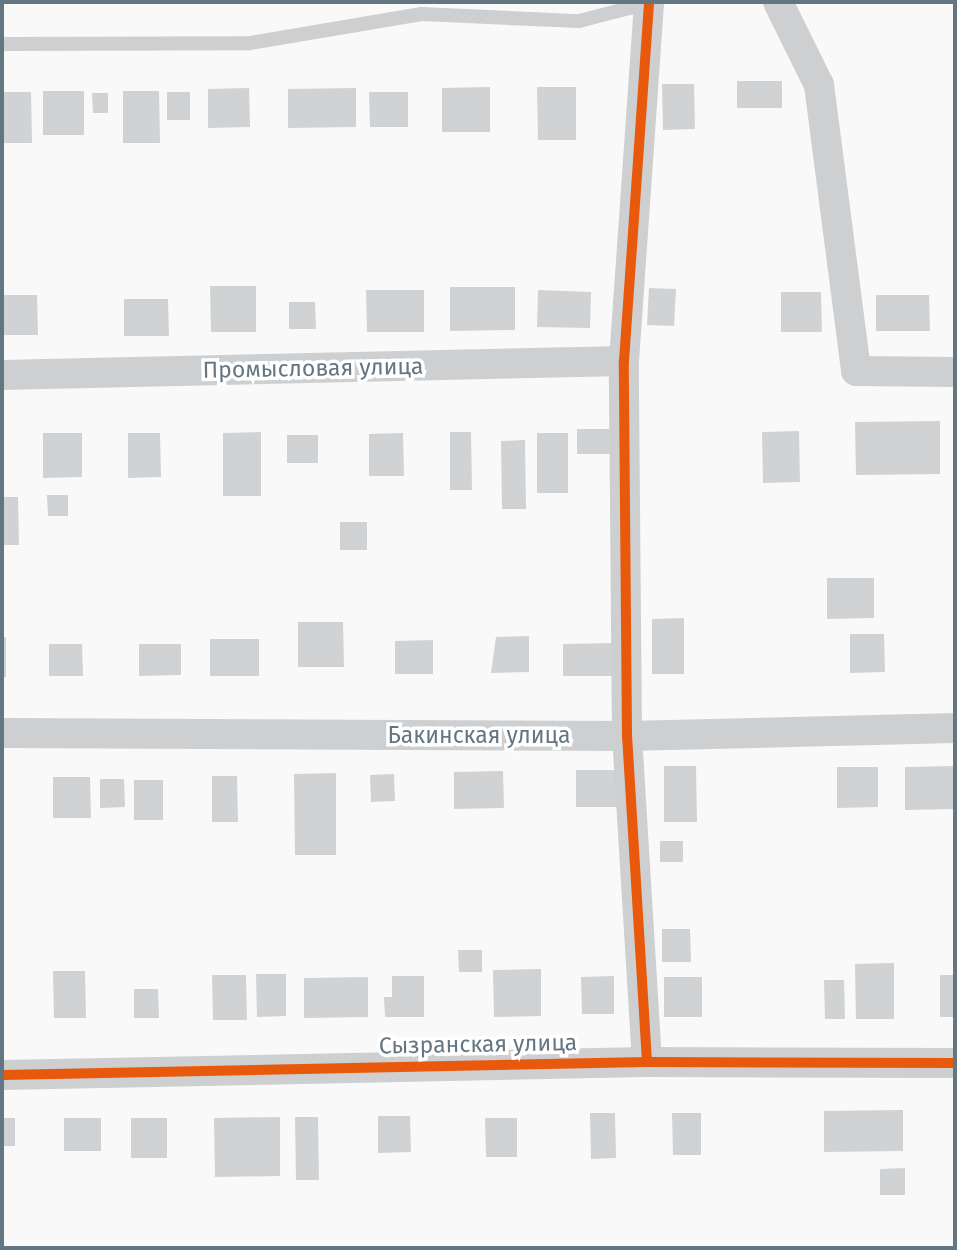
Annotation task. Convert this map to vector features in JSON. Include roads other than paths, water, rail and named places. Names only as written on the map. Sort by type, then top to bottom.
[{"type":"street","points":[[646,1062],[627,736],[624,361],[649,2]]},
{"type":"street","points":[[778,2],[819,85],[856,371],[955,372]]},
{"type":"street","name":"Промысловая улица","points":[[2,376],[624,361]]},
{"type":"street","name":"Бакинская улица","points":[[2,733],[627,736],[955,728]]},
{"type":"street","name":"Сызранская улица","points":[[2,1075],[646,1062],[955,1063]]},
{"type":"lane","points":[[2,44],[250,43],[422,14],[579,21],[649,2]]}]
